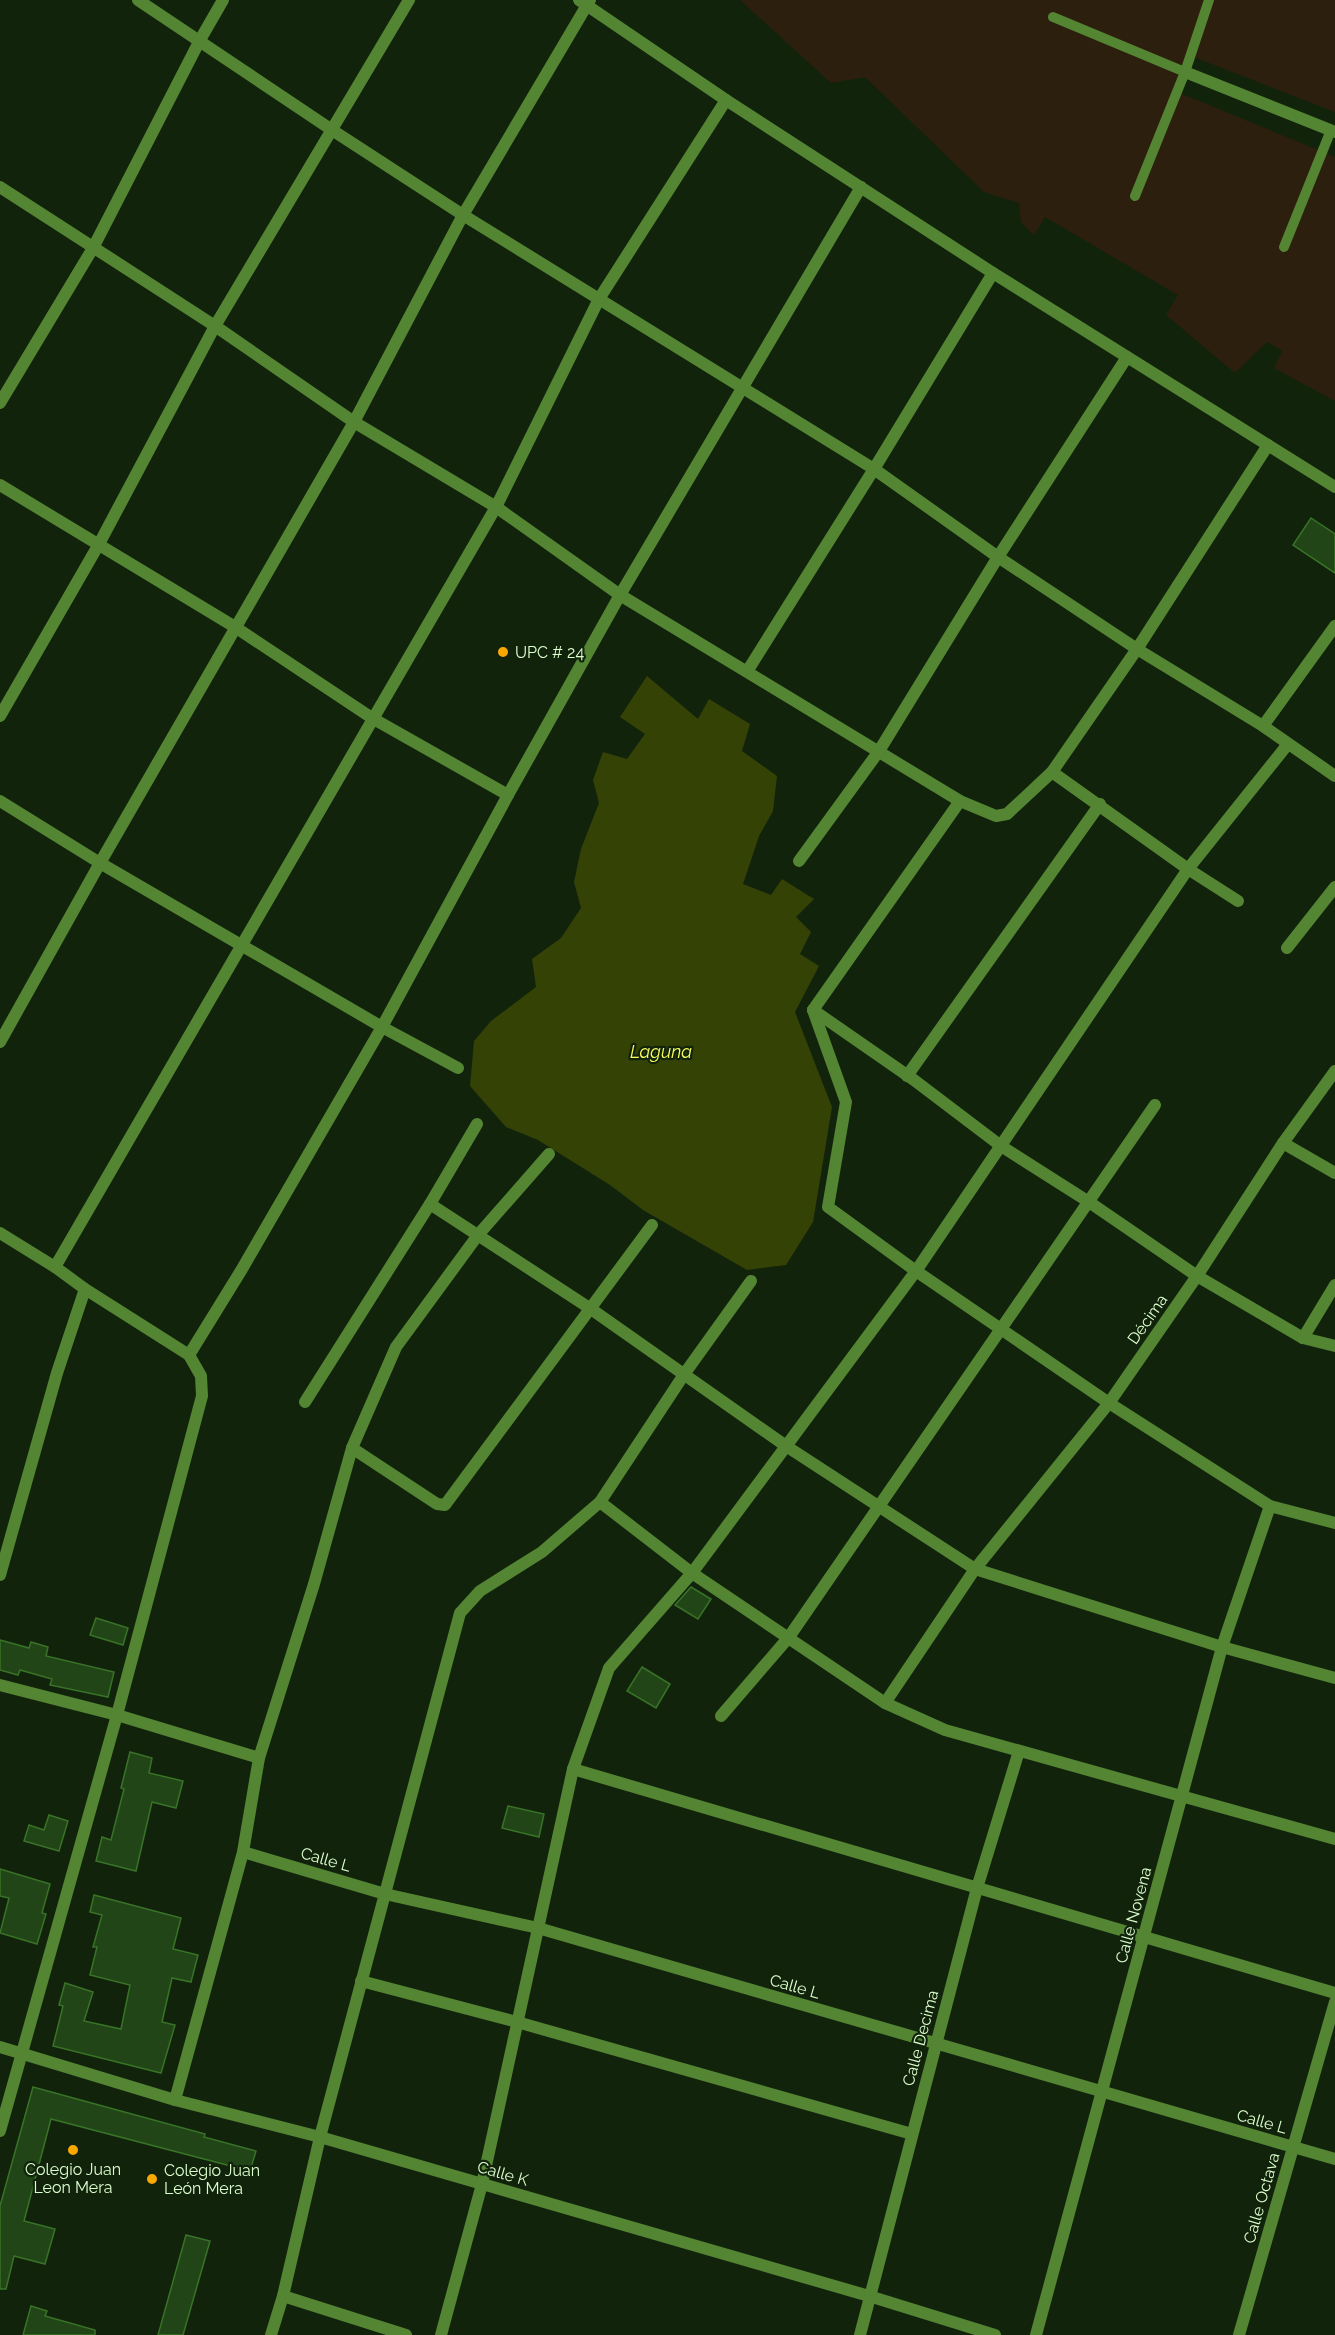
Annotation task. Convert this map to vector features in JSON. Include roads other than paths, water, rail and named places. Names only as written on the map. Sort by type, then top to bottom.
[{"type":"street","points":[[138,0],[332,130],[874,469],[1137,649],[1263,726],[1335,776]]},
{"type":"street","points":[[0,403],[93,248],[223,0]]},
{"type":"street","points":[[0,716],[99,544],[215,326],[409,0]]},
{"type":"street","points":[[0,1042],[100,862],[354,422],[464,214],[585,2],[726,100],[993,273],[1335,487]]},
{"type":"street","points":[[1185,72],[1333,131]]},
{"type":"street","points":[[55,1267],[496,507],[599,299],[726,100]]},
{"type":"street","points":[[0,187],[215,326],[354,422],[496,507],[620,595],[748,670],[960,801],[996,816],[1006,814],[1052,772],[1137,649],[1268,445]]},
{"type":"street","points":[[189,1355],[242,1269],[382,1027],[620,595],[861,187]]},
{"type":"street","points":[[748,670],[993,273]]},
{"type":"street","points":[[799,861],[879,751],[998,556],[1127,357]]},
{"type":"street","points":[[0,485],[235,627],[372,718],[508,795]]},
{"type":"street","points":[[1263,726],[1335,626]]},
{"type":"street","points":[[441,2335],[482,2184],[573,1769],[609,1668],[692,1573],[916,1271],[1188,869],[1288,744]]},
{"type":"street","points":[[1052,772],[1100,804],[1188,869],[1238,901]]},
{"type":"street","points":[[0,801],[382,1027],[458,1068]]},
{"type":"street","points":[[813,1011],[960,801]]},
{"type":"street","points":[[907,1076],[1100,804]]},
{"type":"street","points":[[1287,948],[1335,887]]},
{"type":"street","points":[[813,1011],[907,1076],[1001,1146],[1089,1202],[1197,1276],[1303,1338],[1335,1346]]},
{"type":"street","points":[[813,1011],[846,1102],[828,1207],[916,1271],[1109,1403],[1270,1506],[1335,1523]]},
{"type":"street","name":"Décima","points":[[885,1702],[975,1569],[1109,1403],[1197,1276],[1283,1143],[1335,1071]]},
{"type":"street","points":[[721,1716],[789,1637],[1155,1105]]},
{"type":"street","points":[[305,1402],[430,1204],[477,1124]]},
{"type":"street","points":[[1283,1143],[1335,1173]]},
{"type":"street","points":[[175,2100],[243,1852],[259,1758],[314,1584],[352,1448],[396,1347],[478,1235],[549,1154]]},
{"type":"street","points":[[430,1204],[591,1309],[786,1446],[975,1569],[1222,1647],[1335,1678]]},
{"type":"street","points":[[352,1448],[437,1504],[445,1505],[652,1225]]},
{"type":"street","points":[[0,1233],[189,1355],[201,1376],[202,1396],[117,1715],[0,2131]]},
{"type":"street","points":[[271,2335],[283,2296],[320,2137],[460,1613],[480,1592],[542,1552],[600,1502],[685,1373],[751,1281]]},
{"type":"street","points":[[1303,1338],[1335,1285]]},
{"type":"street","points":[[0,1575],[57,1373],[85,1289]]},
{"type":"street","points":[[600,1502],[692,1573],[885,1702],[945,1730],[1335,1839]]},
{"type":"street","name":"Calle Novena","points":[[1036,2335],[1222,1647],[1270,1506]]},
{"type":"street","points":[[0,1685],[117,1715],[259,1758]]},
{"type":"street","name":"Calle Decima","points":[[860,2335],[977,1888],[1019,1751]]},
{"type":"street","points":[[573,1769],[1335,1994]]},
{"type":"street","name":"Calle L","points":[[243,1852],[384,1894],[538,1928],[1335,2159]]},
{"type":"street","points":[[361,1981],[517,2022],[912,2134]]},
{"type":"street","name":"Calle Octava","points":[[1239,2335],[1335,2002]]},
{"type":"street","name":"Calle K","points":[[0,2047],[175,2100],[320,2137],[869,2296],[995,2335]]},
{"type":"street","points":[[283,2296],[406,2335]]},
{"type":"lane","points":[[1135,196],[1185,72],[1209,0]]},
{"type":"lane","points":[[1053,16],[1185,72]]},
{"type":"lane","points":[[1284,247],[1333,131]]},
{"type":"water","name":"Laguna","points":[[647,676],[698,719],[709,699],[750,724],[742,751],[777,776],[773,811],[759,836],[743,884],[771,895],[782,879],[814,899],[796,917],[811,932],[800,954],[819,966],[795,1012],[832,1107],[813,1222],[786,1265],[747,1270],[643,1210],[610,1185],[538,1140],[506,1127],[470,1086],[474,1041],[491,1021],[536,987],[532,959],[561,938],[581,908],[574,882],[581,849],[599,803],[593,780],[603,752],[627,759],[645,734],[620,717]]},
{"type":"place","name":"UPC # 24","points":[[503,652]]},
{"type":"place","name":"Colegio Juan Leon Mera","points":[[73,2150]]},
{"type":"place","name":"Colegio Juan León Mera","points":[[152,2179]]}]
